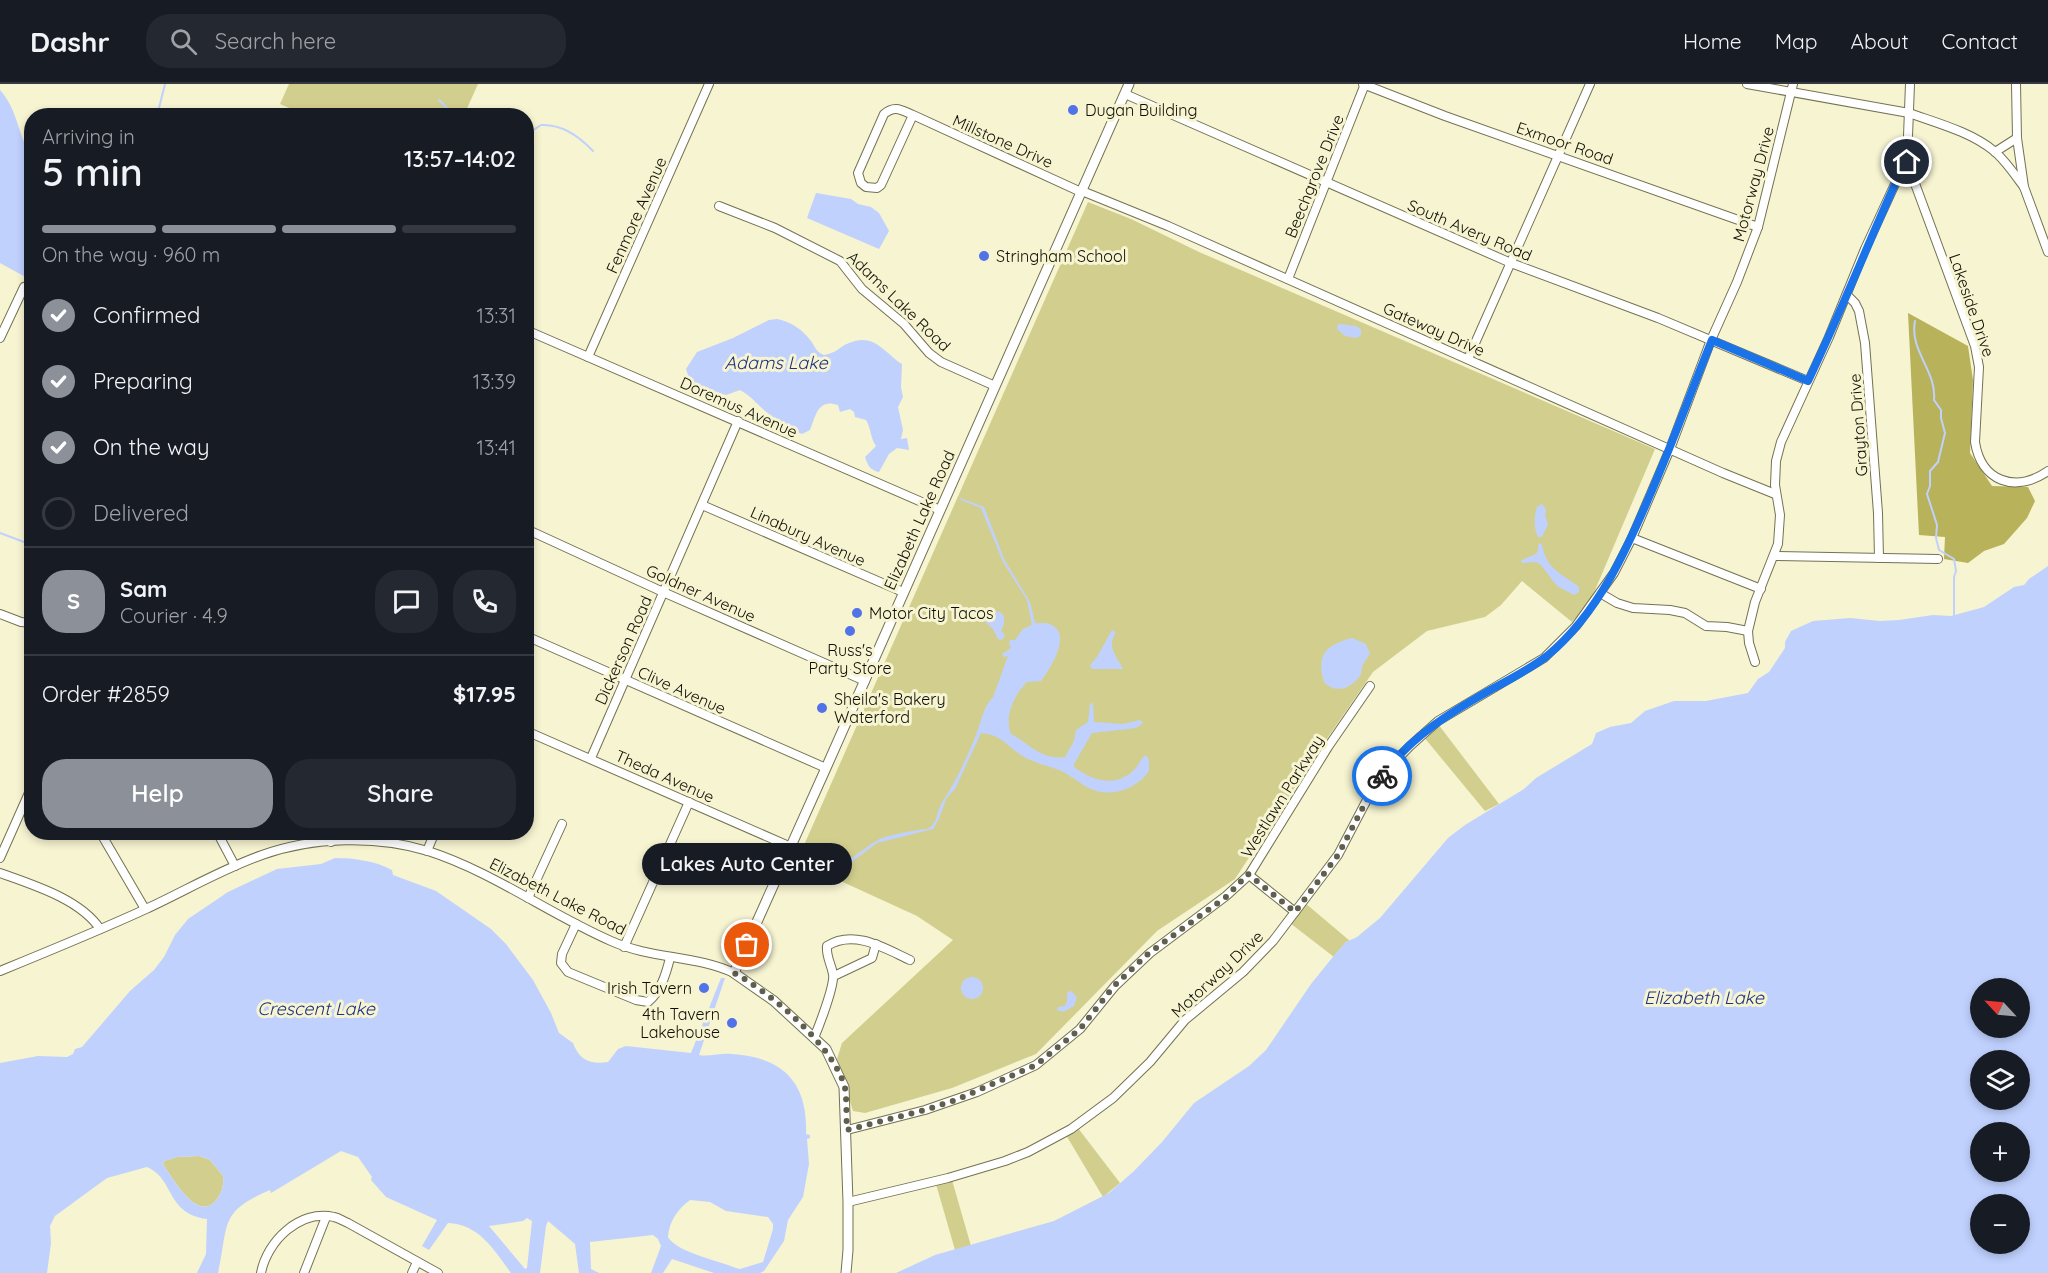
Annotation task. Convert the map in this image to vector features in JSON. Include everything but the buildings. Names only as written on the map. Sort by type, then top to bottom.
[{"type":"main road","name":"Elizabeth Lake Road","points":[[734,973],[1129,84]]},
{"type":"main road","points":[[734,973],[774,1001],[826,1049],[844,1087],[848,1202],[846,1273]]},
{"type":"street","name":"Fenmore Avenue","points":[[588,357],[709,84]]},
{"type":"street","name":"Exmoor Road","points":[[1365,84],[1445,116],[1758,227]]},
{"type":"street","name":"Beechgrove Drive","points":[[1288,279],[1365,84]]},
{"type":"street","points":[[1468,359],[1590,84]]},
{"type":"street","points":[[1747,84],[1792,88],[1909,113],[1969,136],[1995,152],[2024,187]]},
{"type":"street","name":"Lakeside Drive","points":[[1910,84],[1907,162],[1975,346],[1979,368],[1976,452],[1990,474],[2004,482],[2019,482],[2048,471]]},
{"type":"street","points":[[2016,84],[2018,138],[2024,187],[2048,252]]},
{"type":"street","name":"Motorway Drive","points":[[848,1202],[948,1179],[1028,1152],[1071,1129],[1113,1098],[1150,1062],[1185,1020],[1243,972],[1273,941],[1338,855],[1371,792],[1384,773],[1410,746],[1438,721],[1544,658],[1576,626],[1614,573],[1632,538],[1670,449],[1758,227],[1792,88]]},
{"type":"street","name":"South Avery Road","points":[[1125,94],[1511,263],[1712,340],[1808,381]]},
{"type":"street","name":"Millstone Drive","points":[[913,115],[881,185],[877,188],[866,187],[861,183],[858,172],[884,114],[890,109],[897,108],[913,115],[1081,191]]},
{"type":"street","points":[[1995,152],[2018,138]]},
{"type":"street","points":[[1755,662],[1749,643],[1749,631],[1755,602],[1778,544],[1780,525],[1775,494],[1776,461],[1781,442],[1847,295],[1865,249],[1907,162]]},
{"type":"street","name":"Gateway Drive","points":[[1081,191],[1288,279],[1775,494]]},
{"type":"street","name":"Adams Lake Road","points":[[719,206],[775,228],[840,261],[862,289],[904,324],[929,353],[941,362],[995,386]]},
{"type":"street","name":"Grayton Drive","points":[[1847,295],[1855,303],[1858,311],[1865,344],[1878,513],[1879,558]]},
{"type":"street","points":[[0,338],[24,296]]},
{"type":"street","name":"Doremus Avenue","points":[[534,333],[940,510]]},
{"type":"street","name":"Dickerson Road","points":[[591,758],[738,421]]},
{"type":"street","name":"Linabury Avenue","points":[[702,505],[903,592]]},
{"type":"street","name":"Goldner Avenue","points":[[534,533],[865,681]]},
{"type":"street","points":[[1632,538],[1761,589]]},
{"type":"street","points":[[1774,556],[1938,560]]},
{"type":"street","points":[[1600,592],[1617,603],[1633,608],[1684,613],[1706,626],[1749,631]]},
{"type":"street","points":[[0,614],[24,622]]},
{"type":"street","name":"Clive Avenue","points":[[534,640],[826,768]]},
{"type":"street","name":"Westlawn Parkway","points":[[847,1130],[956,1100],[1036,1065],[1080,1029],[1114,986],[1149,953],[1226,897],[1248,874],[1328,747],[1370,686]]},
{"type":"street","name":"Theda Avenue","points":[[534,734],[791,847]]},
{"type":"street","points":[[624,947],[688,802]]},
{"type":"street","points":[[0,858],[24,804]]},
{"type":"street","points":[[528,898],[562,824]]},
{"type":"street","points":[[105,840],[145,909]]},
{"type":"street","points":[[221,840],[235,866]]},
{"type":"street","points":[[427,851],[432,840]]},
{"type":"street","name":"Elizabeth Lake Road","points":[[0,971],[145,909],[235,866],[280,850],[331,842],[376,842],[427,851],[463,866],[624,947],[704,963],[734,973]]},
{"type":"street","points":[[0,873],[77,906],[92,918],[100,929]]},
{"type":"street","points":[[1248,874],[1295,912]]},
{"type":"street","points":[[576,924],[562,954],[561,963],[568,972],[636,1000],[648,1002],[653,998],[665,977],[670,958]]},
{"type":"street","points":[[814,1038],[824,1017],[834,976],[826,956],[827,946],[837,940],[866,940],[910,960]]},
{"type":"street","points":[[834,976],[872,958],[876,944]]},
{"type":"street","points":[[261,1273],[272,1247],[282,1234],[295,1224],[315,1216],[334,1217],[348,1223],[438,1273]]},
{"type":"street","points":[[304,1273],[326,1217]]},
{"type":"street","points":[[412,1273],[417,1262]]},
{"type":"shaded area","points":[[289,84],[478,84],[467,108],[289,108],[280,104]]},
{"type":"shaded area","points":[[1088,202],[1655,449],[1590,602],[1572,622],[1522,581],[1501,605],[1485,617],[1427,631],[1373,672],[1235,879],[1157,931],[1036,1054],[952,1088],[865,1113],[853,1111],[837,1059],[842,1043],[953,940],[917,916],[797,861]]},
{"type":"shaded area","points":[[1908,313],[1968,346],[1973,380],[1970,453],[1992,486],[2028,487],[2035,501],[2027,518],[2004,544],[1984,551],[1968,563],[1944,559],[1945,537],[1919,535]]},
{"type":"shaded area","points":[[1438,724],[1499,804],[1485,811],[1423,736]]},
{"type":"shaded area","points":[[1305,903],[1350,941],[1346,942],[1334,957],[1290,923]]},
{"type":"shaded area","points":[[1078,1128],[1120,1183],[1103,1197],[1066,1135]]},
{"type":"shaded area","points":[[199,1156],[210,1160],[223,1176],[220,1194],[210,1205],[202,1206],[194,1203],[179,1188],[163,1164],[164,1161],[177,1157]]},
{"type":"shaded area","points":[[952,1180],[971,1246],[955,1250],[936,1184]]},
{"type":"water","points":[[0,90],[14,114],[24,141],[24,276],[0,263]]},
{"type":"water","points":[[816,193],[851,199],[879,213],[889,231],[879,249],[807,218]]},
{"type":"water","name":"Adams Lake","points":[[777,319],[792,324],[800,330],[824,355],[849,343],[866,340],[879,346],[902,364],[903,397],[898,407],[903,430],[901,439],[907,438],[909,450],[897,448],[889,454],[879,472],[870,467],[865,457],[876,446],[868,423],[866,420],[855,417],[854,412],[850,409],[840,412],[838,405],[831,403],[822,406],[810,430],[802,434],[778,421],[740,390],[726,395],[691,384],[686,369],[697,352],[733,338],[769,320]]},
{"type":"water","points":[[1338,324],[1356,326],[1361,330],[1361,335],[1357,338],[1345,336],[1337,329]]},
{"type":"water","points":[[960,498],[984,507],[1005,561],[1030,602],[1035,623],[1049,624],[1056,628],[1060,635],[1058,651],[1041,681],[1027,682],[1014,699],[1009,720],[1011,734],[1043,754],[1057,758],[1065,757],[1074,741],[1076,730],[1088,722],[1090,704],[1093,703],[1094,722],[1123,724],[1140,720],[1143,723],[1136,728],[1092,733],[1074,767],[1096,779],[1112,781],[1127,776],[1146,755],[1149,760],[1149,771],[1131,787],[1115,792],[1099,792],[1068,774],[1024,757],[995,736],[981,733],[933,829],[877,843],[841,870],[813,881],[803,882],[805,878],[835,870],[882,838],[927,829],[934,824],[993,697],[1008,656],[1004,657],[1002,654],[1011,648],[1010,640],[1015,640],[1023,629],[1032,625],[1027,600],[1003,562],[981,508]]},
{"type":"water","points":[[1542,504],[1546,509],[1548,524],[1539,538],[1535,519],[1537,507]]},
{"type":"water","points":[[1539,543],[1551,566],[1579,587],[1579,592],[1574,595],[1557,586],[1536,562],[1522,563],[1521,561],[1537,553]]},
{"type":"water","name":"Elizabeth Lake","points":[[2048,566],[2048,1273],[896,1273],[935,1255],[1054,1221],[1109,1193],[1162,1142],[1194,1103],[1249,1066],[1266,1050],[1311,984],[1336,953],[1346,942],[1357,937],[1380,918],[1448,838],[1524,789],[1536,778],[1592,744],[1596,733],[1610,727],[1631,723],[1645,711],[1674,701],[1706,701],[1748,693],[1758,679],[1769,672],[1785,648],[1785,642],[1791,631],[1813,621],[1850,618],[1880,621],[1933,615],[1951,616],[1984,607],[2014,587],[2024,585]]},
{"type":"water","points":[[994,611],[1004,616],[1001,631],[1005,635],[1002,640],[998,639],[993,629],[983,620],[970,620],[974,614]]},
{"type":"water","points":[[1112,630],[1116,632],[1112,647],[1123,669],[1092,669],[1090,665]]},
{"type":"water","points":[[1352,638],[1366,644],[1370,654],[1362,667],[1361,675],[1348,687],[1338,689],[1328,686],[1324,682],[1321,664],[1325,652],[1336,644]]},
{"type":"water","name":"Crescent Lake","points":[[335,858],[357,859],[379,864],[392,870],[393,875],[436,891],[491,929],[506,944],[533,980],[559,1033],[573,1043],[582,1057],[591,1062],[608,1062],[618,1049],[626,1046],[691,1053],[721,978],[725,978],[699,1055],[749,1056],[765,1060],[778,1067],[797,1087],[802,1100],[806,1134],[810,1135],[807,1139],[809,1164],[803,1197],[788,1220],[784,1241],[764,1271],[760,1273],[714,1273],[672,1259],[663,1273],[651,1273],[661,1246],[653,1235],[590,1242],[591,1269],[599,1273],[579,1273],[575,1244],[548,1221],[540,1273],[511,1273],[485,1240],[469,1228],[459,1224],[448,1223],[429,1250],[422,1246],[437,1220],[386,1197],[371,1180],[372,1177],[358,1157],[341,1151],[271,1193],[270,1190],[241,1206],[229,1222],[218,1273],[197,1273],[206,1254],[207,1219],[194,1216],[177,1204],[162,1179],[147,1167],[107,1178],[55,1216],[50,1226],[51,1243],[47,1273],[0,1273],[0,1063],[38,1056],[67,1057],[73,1054],[75,1049],[82,1047],[130,991],[154,970],[164,957],[175,935],[188,919],[228,892],[277,869],[321,864]],"holes":[[[199,1156],[210,1160],[223,1176],[220,1194],[210,1205],[202,1206],[194,1203],[179,1188],[163,1164],[164,1161],[177,1157]],[[690,1200],[710,1202],[726,1211],[768,1217],[773,1224],[773,1229],[763,1262],[740,1269],[689,1252],[673,1242],[668,1237],[670,1226],[678,1211]],[[527,1218],[532,1221],[527,1268],[525,1269],[489,1226],[523,1221]]]},
{"type":"water","points":[[972,977],[982,984],[983,988],[976,998],[972,999],[962,992],[961,988],[968,978]]},
{"type":"water","points":[[1071,991],[1077,997],[1074,1006],[1063,1012],[1057,1010],[1058,1007],[1065,1006],[1067,993]]},
{"type":"waterway","points":[[159,108],[165,84]]},
{"type":"waterway","points":[[439,100],[447,108]]},
{"type":"waterway","points":[[534,130],[541,125],[563,129],[582,140],[593,151]]},
{"type":"waterway","points":[[1915,321],[1916,342],[1931,380],[1934,400],[1941,410],[1945,433],[1938,462],[1930,471],[1930,486],[1927,494],[1937,525],[1936,538],[1939,550],[1954,559],[1956,571],[1954,615]]},
{"type":"waterway","points":[[0,533],[24,542]]},
{"type":"way so far","points":[[747,945],[734,973],[774,1001],[826,1049],[844,1087],[847,1130],[880,1122],[978,1092],[1036,1065],[1080,1029],[1114,986],[1149,953],[1226,897],[1248,874],[1295,912],[1338,855],[1371,792],[1382,776]]},
{"type":"place","name":"Dugan Building","points":[[1073,110]]},
{"type":"place","name":"Stringham School","points":[[984,256]]},
{"type":"place","name":"Motor City Tacos","points":[[857,613]]},
{"type":"place","name":"Russ's Party Store","points":[[850,631]]},
{"type":"place","name":"Sheila's Bakery Waterford","points":[[822,708]]},
{"type":"place","name":"Lakes Auto Center","points":[[747,945]]},
{"type":"place","name":"Irish Tavern","points":[[704,988]]},
{"type":"place","name":"4th Tavern Lakehouse","points":[[732,1023]]},
{"type":"route","points":[[1382,776],[1438,721],[1544,658],[1576,626],[1614,573],[1632,538],[1670,449],[1712,340],[1808,381],[1829,337],[1865,249],[1907,162]]}]
